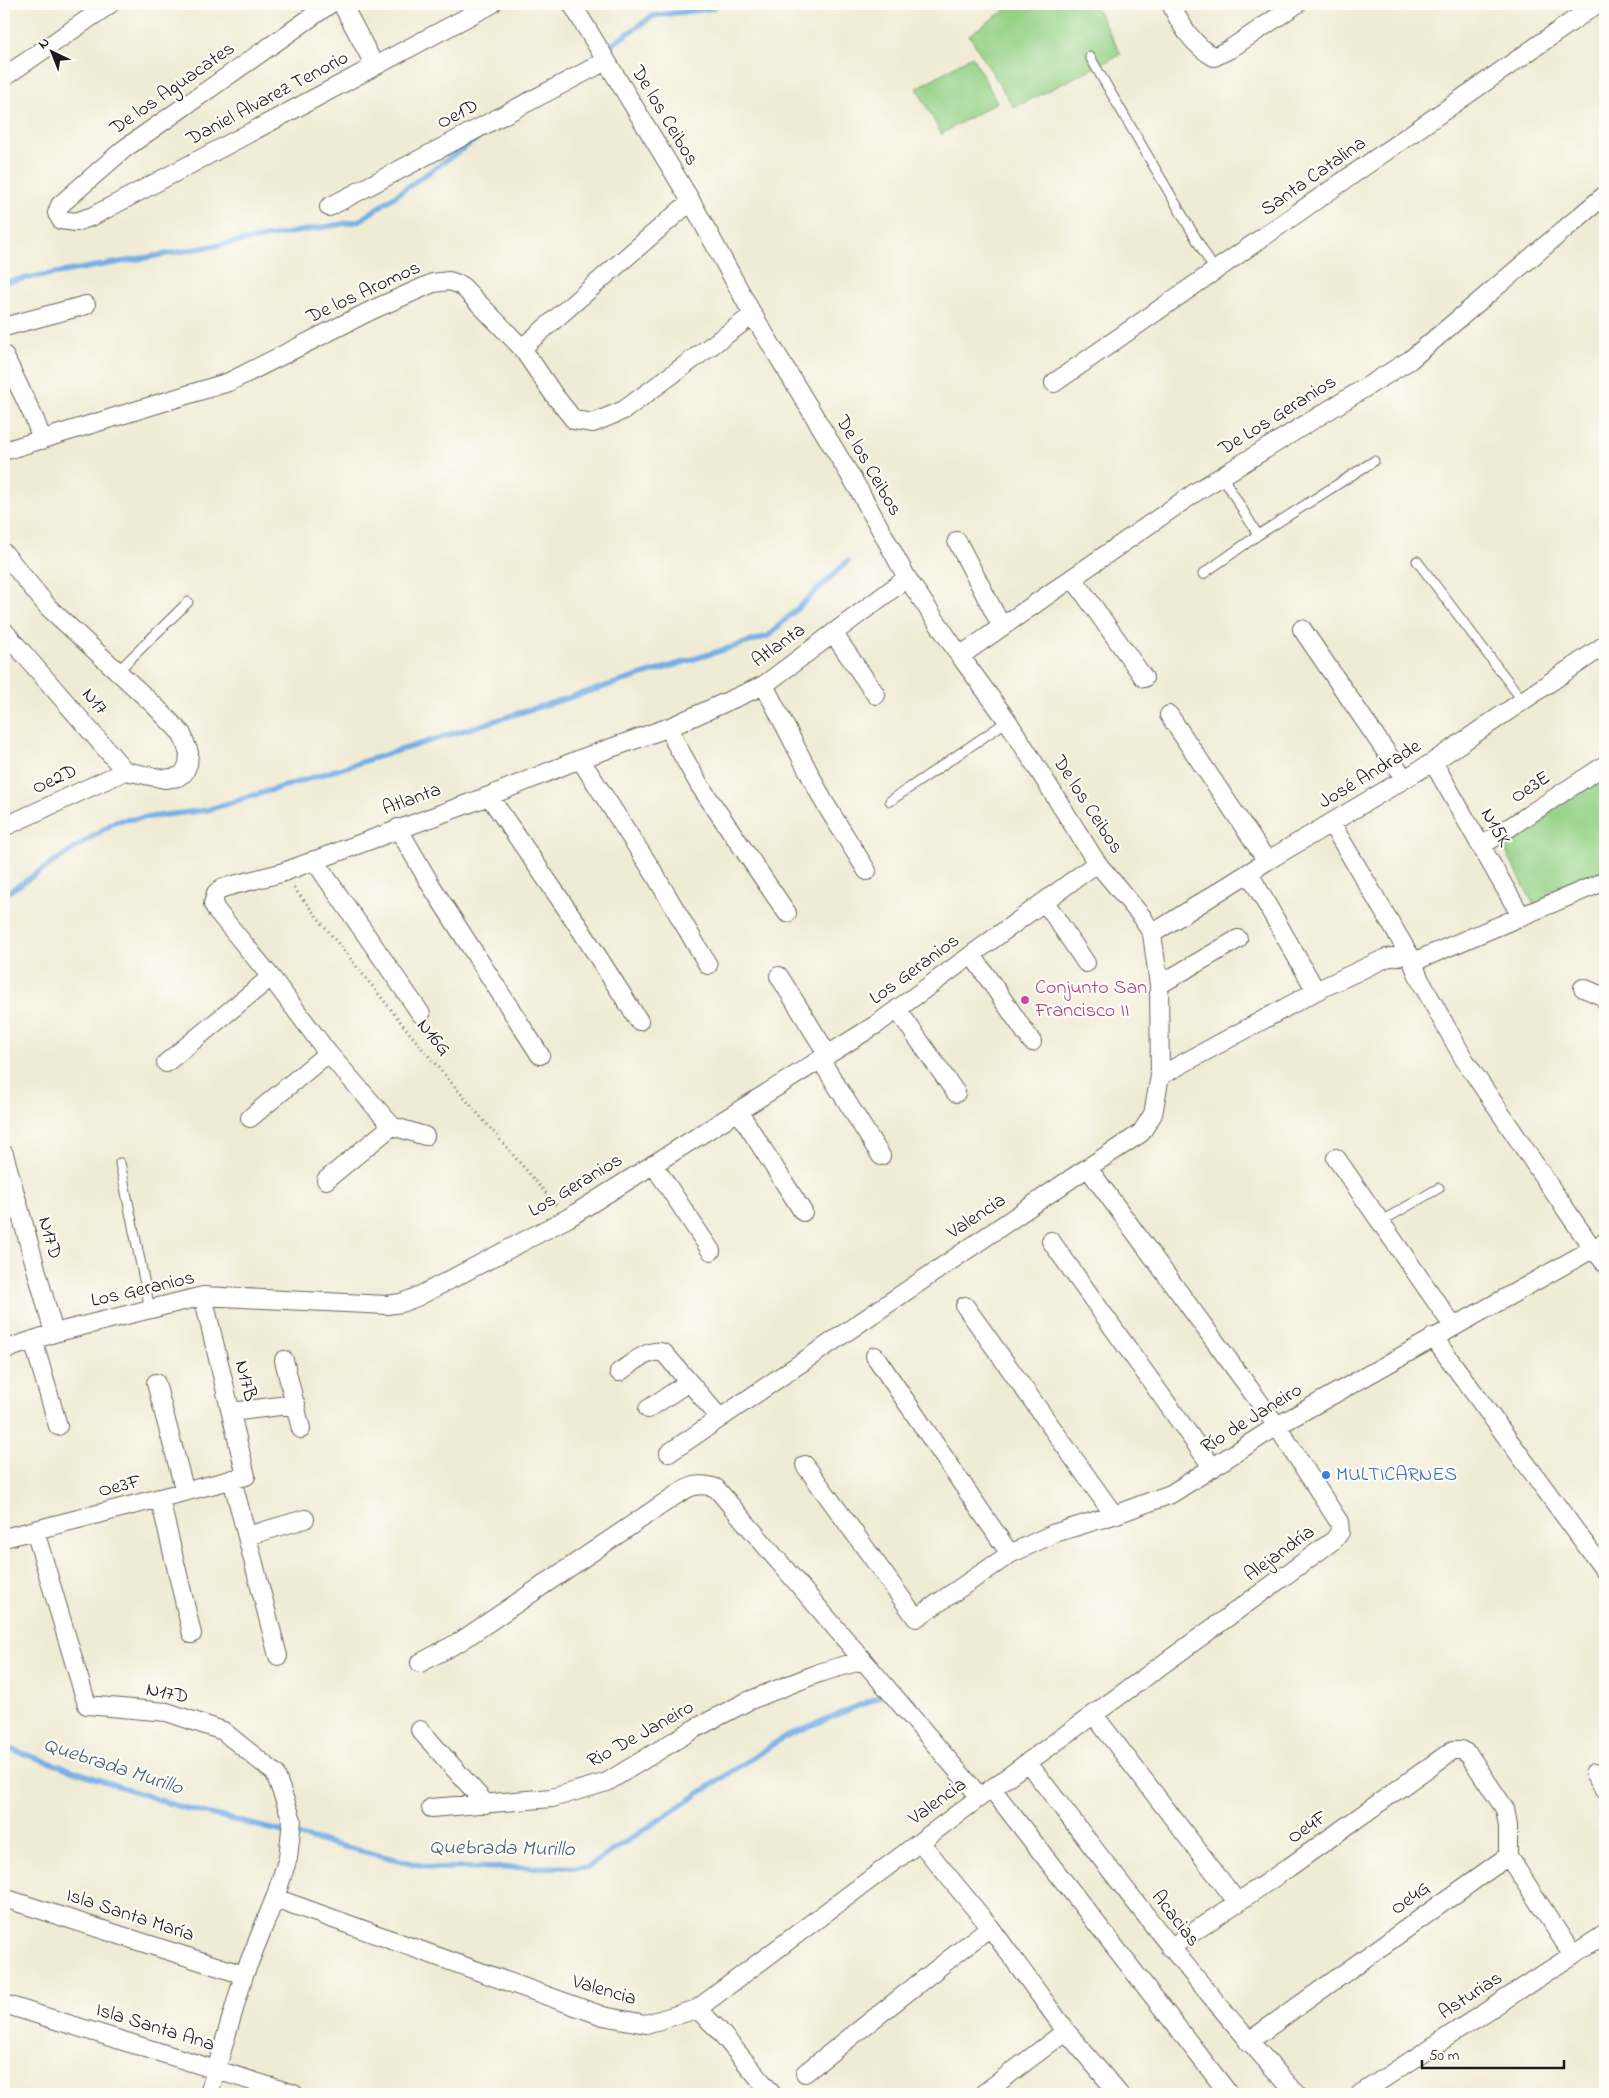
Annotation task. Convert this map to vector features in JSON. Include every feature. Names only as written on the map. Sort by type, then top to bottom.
[{"type":"street","points":[[4,77],[110,4]]},
{"type":"street","name":"De los Aguacates","points":[[61,220],[57,213],[60,205],[124,149],[330,4]]},
{"type":"street","points":[[342,4],[375,66]]},
{"type":"street","name":"Daniel Alvarez Tenorio","points":[[61,220],[76,222],[93,216],[492,4]]},
{"type":"street","name":"De los Ceibos","points":[[572,4],[691,202],[753,315],[859,490],[907,578],[960,656],[1007,720],[1097,863],[1143,918],[1152,934]]},
{"type":"street","points":[[1171,4],[1189,36],[1202,50],[1214,57],[1230,49],[1297,4]]},
{"type":"street","name":"Santa Catalina","points":[[1054,384],[1598,4]]},
{"type":"street","name":"Oe1D","points":[[329,207],[606,61]]},
{"type":"street","name":"De Los Geranios","points":[[960,656],[1222,476],[1410,360],[1605,195]]},
{"type":"street","points":[[522,348],[691,202]]},
{"type":"street","name":"De los Aromos","points":[[4,451],[229,382],[372,310],[433,283],[449,280],[461,285],[522,348],[554,396],[574,420],[593,423],[624,410],[753,315]]},
{"type":"street","points":[[4,326],[86,305]]},
{"type":"street","points":[[4,354],[35,420],[42,440]]},
{"type":"street","points":[[957,541],[1002,627]]},
{"type":"street","points":[[4,553],[48,607],[155,706],[186,740],[189,753],[187,769],[178,777],[164,780],[125,771]]},
{"type":"street","name":"Atlanta","points":[[392,1126],[328,1053],[271,977],[217,911],[213,904],[213,898],[216,893],[222,888],[281,873],[488,796],[580,759],[670,727],[764,685],[907,578]]},
{"type":"street","points":[[1073,578],[1144,678]]},
{"type":"street","points":[[1302,629],[1404,778]]},
{"type":"street","name":"N17","points":[[4,631],[125,771]]},
{"type":"street","points":[[833,633],[876,695]]},
{"type":"street","name":"José Andrade","points":[[1152,934],[1267,861],[1404,778],[1434,762],[1605,645]]},
{"type":"street","points":[[764,685],[824,802],[867,871]]},
{"type":"street","points":[[1169,715],[1267,861]]},
{"type":"street","points":[[670,727],[675,742],[700,786],[787,913]]},
{"type":"street","points":[[580,759],[652,870],[708,965]]},
{"type":"street","name":"N15K","points":[[1434,762],[1521,916]]},
{"type":"street","name":"Oe3E","points":[[1481,846],[1605,765]]},
{"type":"street","name":"Oe2D","points":[[4,827],[125,771]]},
{"type":"street","points":[[488,796],[575,921],[639,1021]]},
{"type":"street","points":[[1331,823],[1411,958],[1420,980],[1464,1058],[1599,1245],[1605,1262]]},
{"type":"street","points":[[398,828],[432,887],[540,1055]]},
{"type":"street","points":[[314,860],[420,1014]]},
{"type":"street","name":"Los Geranios","points":[[4,1350],[54,1333],[203,1296],[386,1305],[401,1303],[417,1297],[568,1218],[739,1112],[897,1009],[1097,863]]},
{"type":"street","points":[[1249,873],[1316,991]]},
{"type":"street","points":[[1160,1076],[1316,991],[1386,958],[1411,958],[1521,916],[1605,881]]},
{"type":"street","points":[[1045,902],[1086,963]]},
{"type":"street","name":"Valencia","points":[[669,1453],[1142,1133],[1153,1114],[1160,1076],[1158,985],[1152,934]]},
{"type":"street","points":[[1158,985],[1238,939]]},
{"type":"street","points":[[972,955],[1032,1042]]},
{"type":"street","points":[[779,976],[881,1156]]},
{"type":"street","points":[[166,1063],[271,977]]},
{"type":"street","points":[[1583,988],[1602,996],[1605,1000]]},
{"type":"street","points":[[897,1009],[956,1093]]},
{"type":"street","points":[[250,1118],[328,1053]]},
{"type":"street","points":[[739,1112],[803,1212]]},
{"type":"street","points":[[326,1180],[392,1126],[425,1136]]},
{"type":"street","name":"N17D","points":[[4,1154],[54,1333]]},
{"type":"street","points":[[1336,1158],[1453,1326]]},
{"type":"street","points":[[653,1164],[711,1252]]},
{"type":"street","name":"Alejandría","points":[[1028,1763],[1338,1536],[1340,1527],[1339,1522],[1277,1426],[1088,1168]]},
{"type":"street","points":[[1051,1241],[1213,1468]]},
{"type":"street","name":"Río de Janeiro","points":[[805,1465],[916,1618],[1010,1554],[1055,1533],[1114,1516],[1171,1494],[1277,1426],[1599,1245]]},
{"type":"street","name":"N17B","points":[[203,1296],[231,1412],[247,1536],[278,1656]]},
{"type":"street","points":[[965,1306],[1114,1516]]},
{"type":"street","points":[[1433,1337],[1605,1572]]},
{"type":"street","points":[[33,1340],[58,1426]]},
{"type":"street","points":[[619,1372],[652,1351],[658,1350],[664,1353],[720,1418]]},
{"type":"street","points":[[875,1356],[1010,1554]]},
{"type":"street","points":[[284,1360],[302,1429]]},
{"type":"street","points":[[648,1409],[689,1382]]},
{"type":"street","points":[[156,1383],[185,1492]]},
{"type":"street","points":[[231,1412],[296,1404]]},
{"type":"street","name":"Oe3F","points":[[4,1538],[239,1477]]},
{"type":"street","points":[[420,1663],[461,1642],[688,1487],[702,1483],[716,1488],[862,1660],[986,1793],[1229,2094]]},
{"type":"street","points":[[160,1499],[192,1634]]},
{"type":"street","points":[[247,1536],[305,1519]]},
{"type":"street","name":"N17D","points":[[35,1531],[87,1705],[167,1712],[214,1728],[223,1732],[275,1774],[292,1820],[288,1858],[275,1898]]},
{"type":"street","name":"Rio De Janeiro","points":[[431,1808],[552,1798],[608,1782],[694,1729],[748,1701],[818,1673],[862,1660]]},
{"type":"street","points":[[1094,1716],[1238,1903]]},
{"type":"street","points":[[420,1730],[486,1804]]},
{"type":"street","name":"Oe4F","points":[[1170,1948],[1238,1903],[1453,1750],[1462,1750],[1469,1755],[1505,1809],[1508,1826],[1508,1856]]},
{"type":"street","name":"Valencia","points":[[275,1898],[603,2016],[646,2024],[696,2009],[1028,1763]]},
{"type":"street","name":"Acacias","points":[[1028,1763],[1170,1948],[1248,2042],[1296,2094]]},
{"type":"street","points":[[1594,1773],[1605,1790]]},
{"type":"street","points":[[920,1842],[990,1927],[1066,2031],[1119,2094]]},
{"type":"street","points":[[1508,1856],[1573,1955]]},
{"type":"street","name":"Oe4G","points":[[1248,2042],[1508,1856]]},
{"type":"street","name":"Isla Santa María","points":[[4,1898],[244,1975]]},
{"type":"street","points":[[209,2094],[244,1975],[275,1898]]},
{"type":"street","points":[[805,2073],[990,1927]]},
{"type":"street","name":"Asturias","points":[[1360,2094],[1605,1934]]},
{"type":"street","name":"Isla Santa Ana","points":[[4,2004],[294,2094]]},
{"type":"street","points":[[696,2009],[717,2028],[772,2094]]},
{"type":"street","points":[[983,2094],[1066,2031]]},
{"type":"lane","points":[[1090,57],[1216,271]]},
{"type":"lane","points":[[1203,574],[1258,535],[1374,461]]},
{"type":"lane","points":[[1222,476],[1258,535]]},
{"type":"lane","points":[[1417,561],[1523,701]]},
{"type":"lane","points":[[118,671],[188,602]]},
{"type":"lane","points":[[890,800],[1007,720]]},
{"type":"lane","points":[[120,1163],[150,1309]]},
{"type":"lane","points":[[1380,1222],[1439,1188]]},
{"type":"path","name":"N16G","points":[[281,873],[420,1046],[568,1218]]},
{"type":"green space","points":[[1014,4],[1094,4],[1121,54],[1014,108],[969,35]]},
{"type":"green space","points":[[972,56],[997,102],[941,134],[917,88]]},
{"type":"green space","points":[[1605,765],[1605,881],[1536,909],[1497,834]]},
{"type":"waterway","points":[[587,62],[653,16],[713,8]]},
{"type":"waterway","points":[[4,282],[359,221],[481,136]]},
{"type":"waterway","points":[[4,895],[116,821],[207,810],[768,636],[848,561]]},
{"type":"waterway","name":"Quebrada Murillo","points":[[4,1747],[177,1806],[432,1868],[588,1867],[784,1737],[879,1697]]},
{"type":"place","name":"Conjunto San Francisco II","points":[[1025,1000]]},
{"type":"place","name":"MULTICARNES","points":[[1326,1475]]}]
